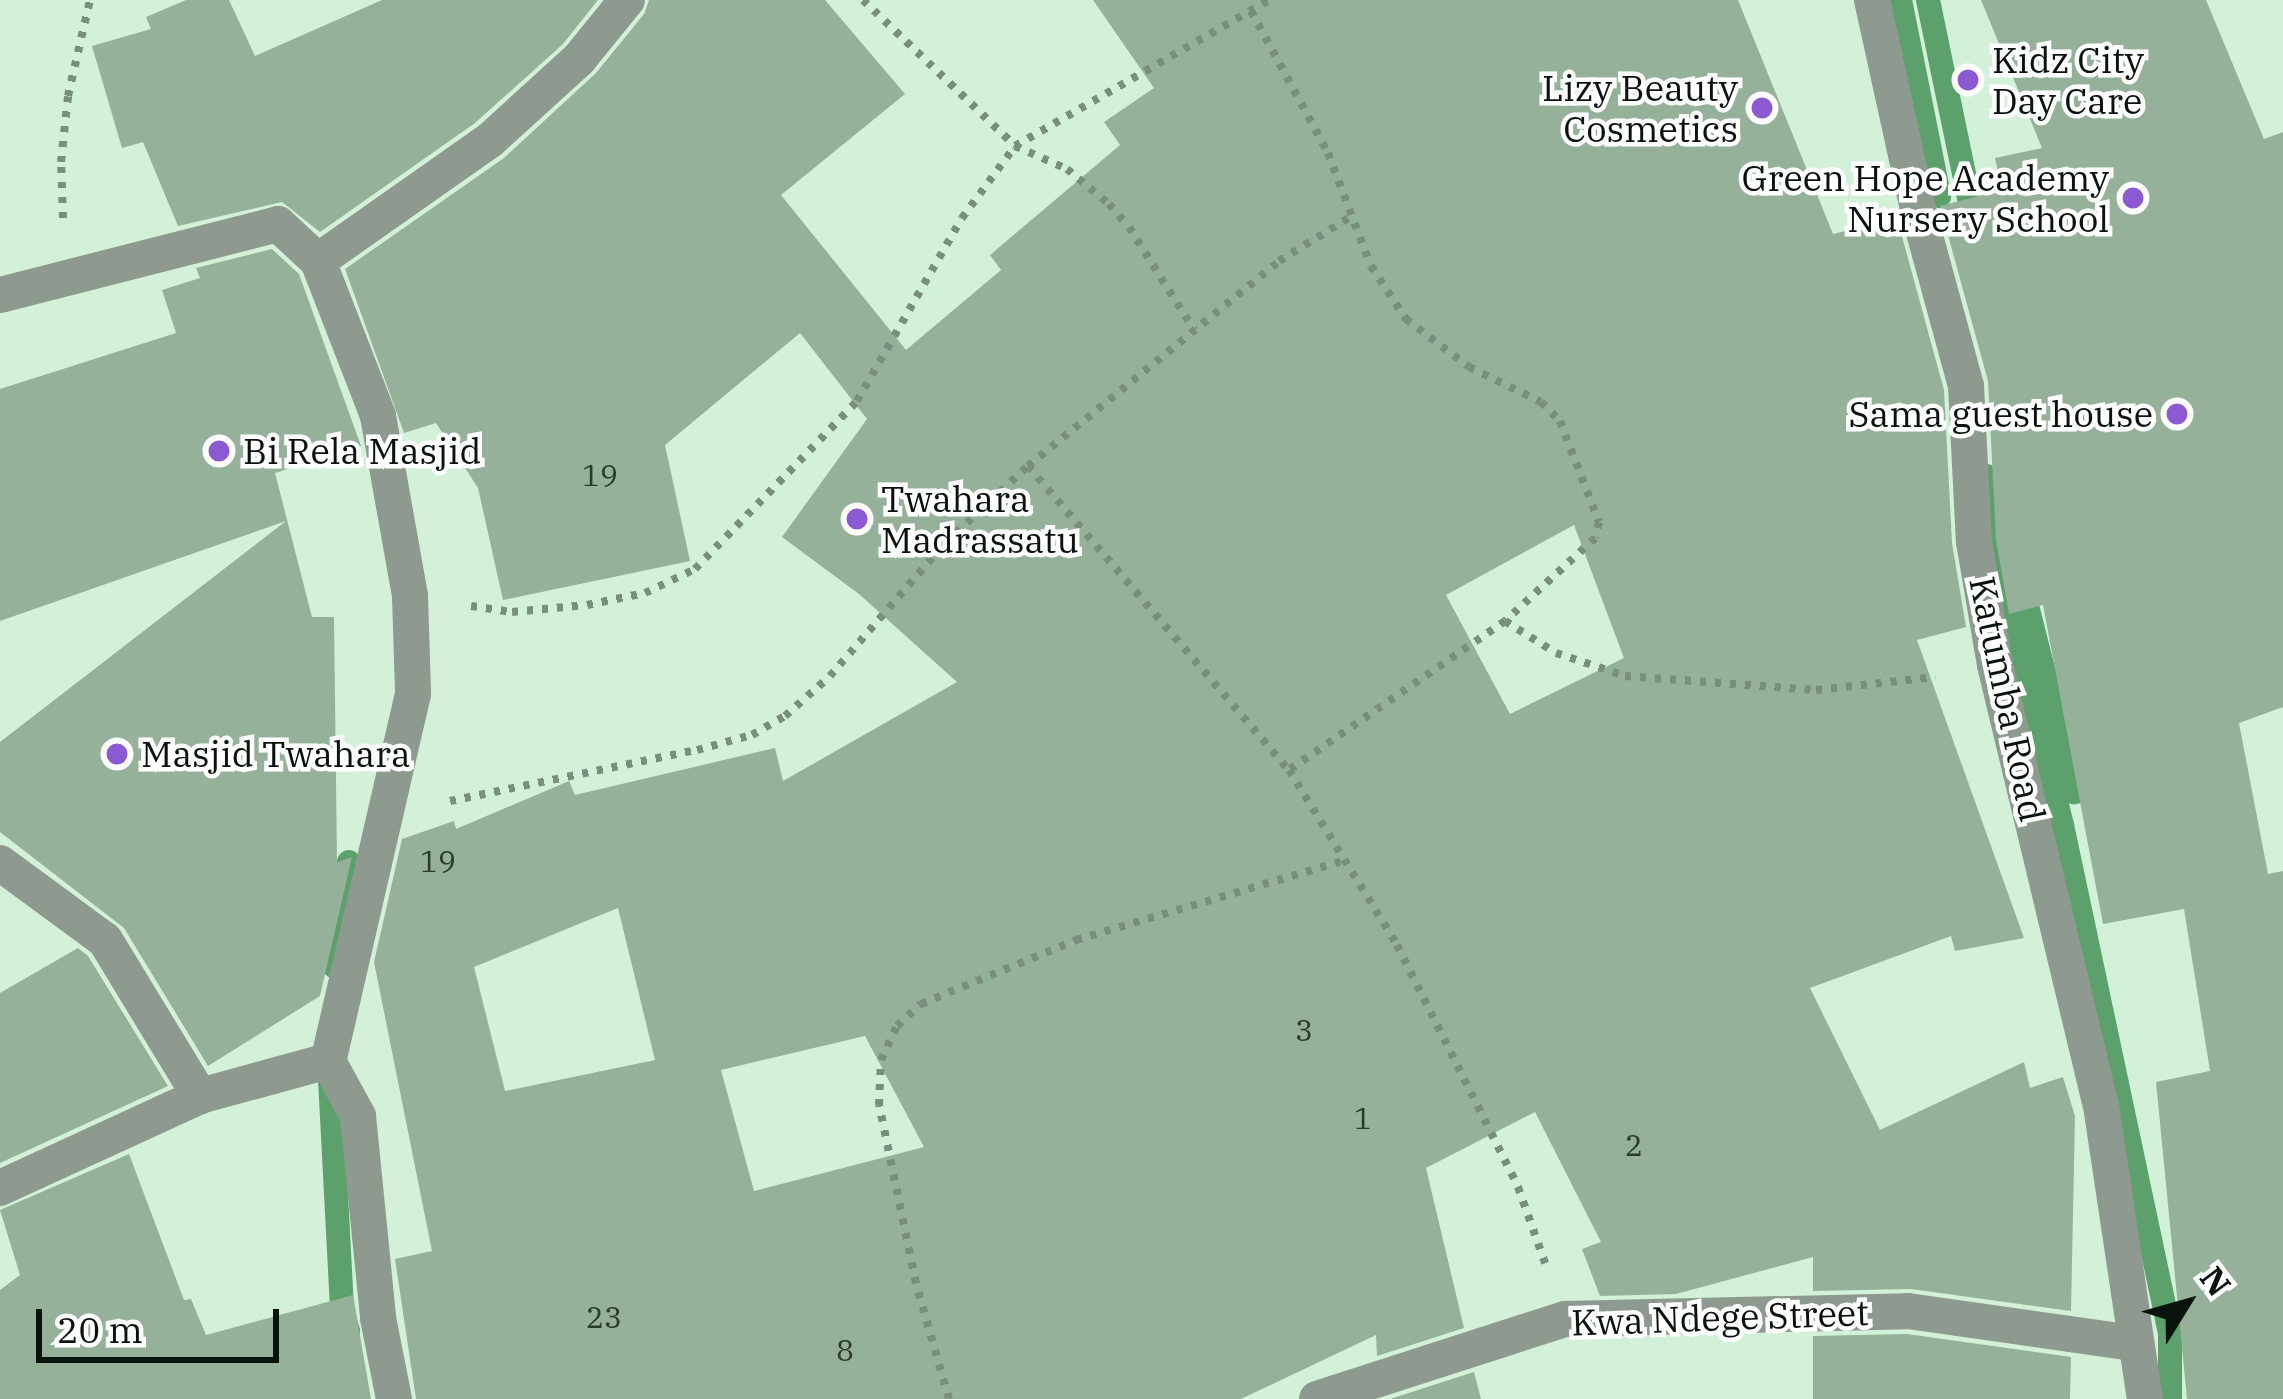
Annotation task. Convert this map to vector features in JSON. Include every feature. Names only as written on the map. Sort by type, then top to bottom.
[{"type":"street","points":[[318,261],[488,141],[579,59],[627,0]]},
{"type":"street","name":"Katumba Road","points":[[1872,0],[1919,214],[1966,386],[1974,542],[1995,665],[2102,1112],[2145,1399]]},
{"type":"street","points":[[0,295],[278,224],[318,261],[378,416],[410,596],[413,694],[328,1061],[358,1116],[378,1318],[394,1399]]},
{"type":"street","points":[[0,863],[105,940],[200,1096]]},
{"type":"street","points":[[0,1188],[200,1096],[328,1061]]},
{"type":"street","name":"Kwa Ndege Street","points":[[1317,1399],[1565,1319],[1908,1311],[2134,1343]]},
{"type":"path","points":[[63,280],[61,162],[68,96],[90,0]]},
{"type":"path","points":[[863,0],[1015,146],[1067,169],[1108,204],[1129,227],[1194,331]]},
{"type":"path","points":[[410,596],[512,612],[587,605],[645,593],[695,569],[856,400],[962,218],[1015,146],[1269,0]]},
{"type":"path","points":[[1251,11],[1328,153],[1371,266],[1406,319],[1469,367],[1540,402],[1560,421],[1599,522],[1595,538],[1505,621],[1289,770]]},
{"type":"path","points":[[389,813],[752,735],[830,676],[945,543],[1028,466],[1279,261],[1352,216]]},
{"type":"path","points":[[1028,466],[1095,539],[1190,661],[1289,770],[1346,860],[1397,945],[1518,1187],[1565,1319]]},
{"type":"path","points":[[1505,621],[1556,653],[1625,676],[1663,680],[1816,690],[1995,665]]},
{"type":"path","points":[[949,1399],[916,1283],[879,1105],[881,1060],[897,1025],[922,1004],[983,974],[1076,940],[1346,860]]},
{"type":"building","points":[[186,0],[229,0],[255,56],[382,0],[598,0],[563,44],[475,123],[320,232],[282,202],[178,226],[143,142],[122,148],[92,46],[151,29],[146,17]]},
{"type":"building","points":[[649,0],[825,0],[905,94],[781,195],[906,350],[1001,270],[990,255],[1120,145],[1104,122],[1154,88],[1093,0],[1738,0],[1833,234],[1897,218],[1944,390],[1952,543],[1966,627],[1917,640],[2024,938],[1955,951],[1951,936],[1810,988],[1880,1130],[2024,1062],[2030,1088],[2063,1077],[2075,1116],[2071,1311],[1911,1289],[1813,1291],[1813,1257],[1676,1294],[1600,1296],[1582,1249],[1601,1242],[1535,1112],[1426,1168],[1464,1328],[1377,1356],[1376,1335],[1241,1399],[416,1399],[395,1259],[432,1251],[374,962],[402,839],[454,821],[456,829],[569,781],[575,795],[775,748],[783,781],[957,682],[859,594],[782,537],[867,419],[800,333],[665,445],[690,561],[503,600],[478,488],[436,423],[404,433],[345,269],[504,158],[596,73],[644,14]],"holes":[[[1574,525],[1624,658],[1510,714],[1446,595]],[[618,908],[655,1060],[505,1091],[474,967]],[[865,1036],[924,1147],[754,1191],[721,1070]]]},
{"type":"building","points":[[1981,0],[2206,0],[2264,139],[2283,132],[2283,707],[2239,723],[2268,874],[2283,871],[2283,1399],[2187,1399],[2156,1082],[2210,1071],[2184,909],[2103,924],[2043,605],[2009,614],[1996,540],[1988,381],[1940,206],[2002,190],[1995,158],[2042,148]]},
{"type":"building","points":[[272,249],[299,274],[361,446],[275,473],[312,617],[334,617],[337,862],[352,857],[320,996],[208,1066],[124,928],[0,832],[0,742],[286,521],[0,621],[0,389],[176,333],[162,290],[200,278],[196,268]]},
{"type":"building","points":[[78,948],[88,956],[168,1086],[0,1163],[0,993]]},
{"type":"building","points":[[129,1154],[184,1300],[191,1299],[206,1335],[353,1295],[371,1399],[0,1399],[0,1290],[20,1275],[0,1210]]},
{"type":"building","points":[[1907,1334],[2071,1357],[2070,1399],[1813,1399],[1813,1336]]},
{"type":"building","points":[[1474,1372],[1481,1399],[1390,1399]]},
{"type":"waterway","points":[[1900,0],[1939,196]]},
{"type":"waterway","points":[[1928,0],[1975,227]]},
{"type":"waterway","points":[[1987,476],[2000,578],[2062,825],[2170,1333],[2170,1399]]},
{"type":"waterway","points":[[2021,582],[2074,792]]},
{"type":"waterway","points":[[334,966],[349,862]]},
{"type":"waterway","points":[[330,1079],[342,1310],[348,1331]]},
{"type":"place","name":"Kidz City Day Care","points":[[1968,80]]},
{"type":"place","name":"Lizy Beauty Cosmetics","points":[[1762,108]]},
{"type":"place","name":"Green Hope Academy Nursery School","points":[[2133,198]]},
{"type":"place","name":"Sama guest house","points":[[2177,414]]},
{"type":"place","name":"Bi Rela Masjid","points":[[219,451]]},
{"type":"place","name":"Twahara Madrassatu","points":[[857,519]]},
{"type":"place","name":"Masjid Twahara","points":[[117,754]]}]
